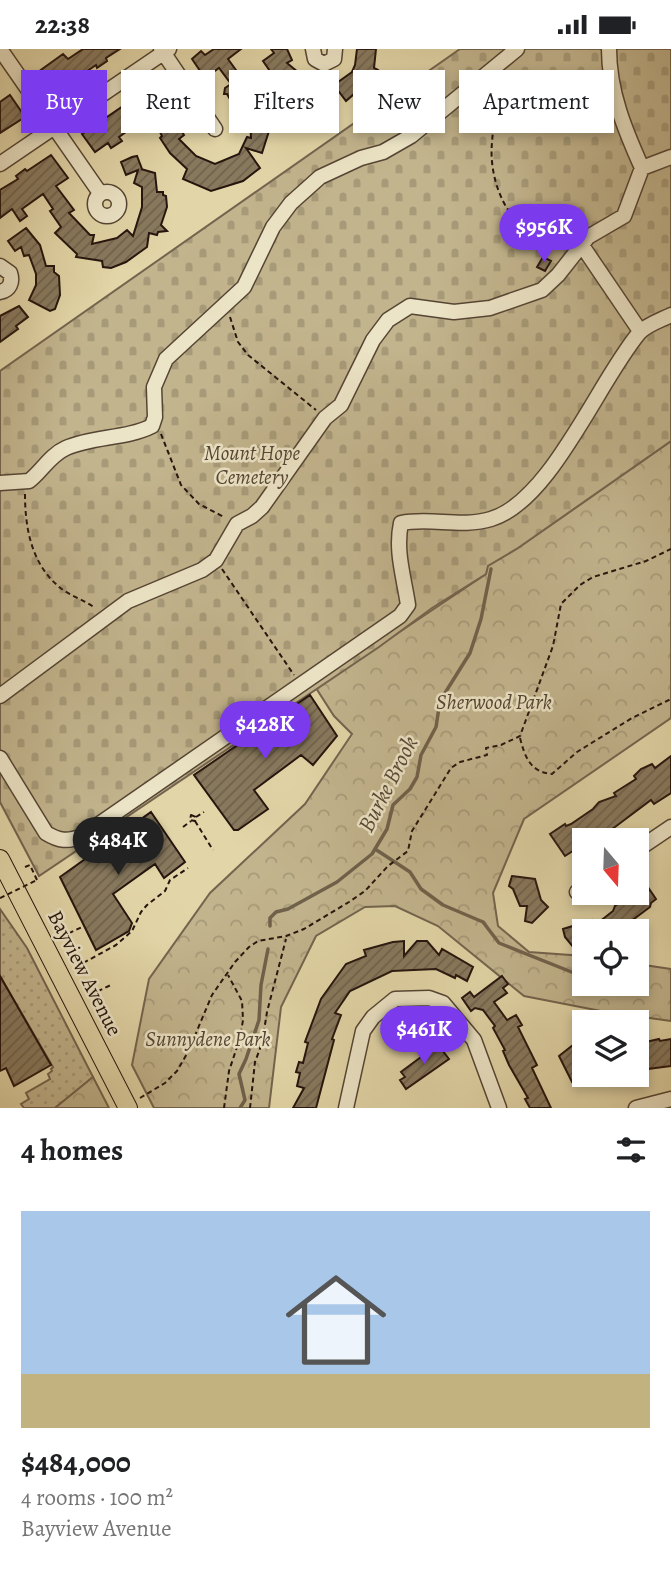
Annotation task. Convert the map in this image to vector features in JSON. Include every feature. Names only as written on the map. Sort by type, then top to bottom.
[{"type":"main road","name":"Bayview Avenue","points":[[0,859],[127,1107]]},
{"type":"street","points":[[0,49],[21,80]]},
{"type":"street","points":[[313,49],[315,59],[324,64],[334,58],[335,49]]},
{"type":"street","points":[[0,483],[25,482],[32,479],[50,459],[68,447],[152,426],[154,387],[166,359],[244,287],[273,227],[291,203],[320,177],[361,158],[383,152],[411,136],[517,49]]},
{"type":"street","points":[[0,696],[128,601],[202,570],[216,560],[237,524],[262,507],[325,418],[341,405],[373,340],[396,313],[416,305],[454,311],[490,308],[542,291],[588,237],[624,216],[642,168],[615,99],[609,49]]},
{"type":"street","points":[[107,90],[164,50],[177,70]]},
{"type":"street","points":[[0,164],[44,133]]},
{"type":"street","points":[[57,133],[100,194]]},
{"type":"street","points":[[642,168],[671,157]]},
{"type":"street","points":[[581,244],[640,331]]},
{"type":"street","points":[[0,266],[10,273],[12,281],[8,289],[0,292]]},
{"type":"street","points":[[0,758],[46,833],[55,839],[69,841],[82,836],[400,616],[408,605],[398,542],[401,523],[469,523],[491,519],[513,510],[537,488],[640,331],[671,315]]},
{"type":"street","points":[[649,842],[671,827]]},
{"type":"street","points":[[346,1108],[363,1031],[373,1017],[395,999],[429,998],[443,1003],[474,1040],[499,1108]]},
{"type":"street","points":[[636,1108],[671,1099]]},
{"type":"path","points":[[495,67],[497,114],[491,165],[510,213],[526,228],[548,237],[581,244]]},
{"type":"path","points":[[229,302],[231,321],[238,342],[248,355],[325,418]]},
{"type":"path","points":[[152,426],[163,436],[181,485],[199,504],[237,524]]},
{"type":"path","points":[[25,482],[25,513],[29,539],[40,566],[58,587],[84,599],[108,617]]},
{"type":"path","points":[[671,557],[669,551],[634,566],[593,577],[580,585],[561,604],[552,646],[520,736],[524,754],[530,765],[537,770],[552,773],[577,752],[632,718],[671,699]]},
{"type":"path","points":[[216,560],[300,684]]},
{"type":"path","points":[[127,1107],[166,1083],[177,1071],[212,995],[235,961],[258,941],[286,936],[304,929],[365,891],[388,866],[408,851],[412,831],[451,768],[460,762],[487,755],[486,748],[501,745],[520,736]]},
{"type":"path","points":[[183,827],[204,812]]},
{"type":"path","points":[[194,819],[213,850]]},
{"type":"path","points":[[0,898],[37,880],[30,865],[26,867]]},
{"type":"path","points":[[76,967],[117,945],[132,931],[141,912],[165,891],[170,880],[188,868]]},
{"type":"path","points":[[61,937],[82,927]]},
{"type":"path","points":[[250,1108],[255,1062],[262,1043],[286,936]]},
{"type":"path","points":[[224,1108],[229,1072],[243,1020],[242,1001],[227,974]]},
{"type":"path","points":[[90,995],[113,984]]},
{"type":"green space","name":"Mount Hope Cemetery","points":[[460,49],[671,49],[671,441],[488,566],[486,574],[39,876],[0,802],[0,371],[353,124],[353,133],[445,133],[445,70],[430,70]]},
{"type":"green space","points":[[671,441],[671,718],[524,819],[493,893],[498,926],[529,952],[572,955],[572,996],[649,996],[649,966],[671,969],[671,1021],[649,1018],[649,1010],[596,1010],[524,996],[438,926],[395,906],[365,907],[316,936],[281,1007],[269,1108],[154,1108],[132,1065],[149,979],[210,893],[305,804],[352,734],[334,716],[316,688],[486,574],[487,566],[518,548]]},
{"type":"green space","points":[[0,909],[27,948],[93,1077],[55,1108],[24,1108],[21,1104],[29,1099],[26,1093],[50,1079],[48,1074],[53,1067],[0,976]]},
{"type":"green space","points":[[93,1077],[109,1108],[55,1108]]},
{"type":"building","points":[[83,49],[120,49],[97,68],[96,65],[89,70],[41,70],[63,54],[68,59]]},
{"type":"building","points":[[214,49],[241,49],[228,59],[236,70],[229,70],[229,81],[219,68],[215,71],[200,70],[192,59],[201,51],[205,55]]},
{"type":"building","points":[[271,49],[287,49],[292,60],[287,63],[295,70],[269,70],[263,61],[274,53]]},
{"type":"building","points":[[357,49],[376,49],[374,68],[378,70],[353,70],[353,95],[346,101],[339,92],[339,81],[352,72]]},
{"type":"building","points":[[229,85],[229,98],[224,94],[225,88]]},
{"type":"building","points":[[10,95],[21,111],[21,120],[0,133],[0,102]]},
{"type":"building","points":[[121,108],[121,133],[125,133],[119,137],[122,141],[111,148],[108,143],[95,152],[82,134],[107,133],[107,117]]},
{"type":"building","points":[[160,133],[183,133],[179,139],[196,156],[215,164],[239,154],[247,137],[251,138],[251,133],[268,133],[262,153],[246,148],[260,168],[243,181],[211,191],[183,179],[187,169],[170,153],[160,138]]},
{"type":"building","points":[[51,155],[68,178],[56,186],[74,210],[69,213],[90,235],[94,235],[92,244],[117,238],[127,230],[133,236],[142,207],[142,187],[134,183],[138,170],[126,175],[121,162],[137,156],[141,169],[155,173],[157,192],[163,192],[166,196],[167,207],[161,225],[167,231],[158,232],[157,235],[149,233],[147,247],[126,262],[111,268],[103,267],[102,261],[76,257],[77,254],[55,233],[61,227],[43,194],[22,209],[27,216],[20,221],[12,209],[0,218],[0,190],[18,179],[16,176],[25,169],[27,171]]},
{"type":"building","points":[[26,228],[40,245],[46,266],[54,266],[54,272],[59,276],[60,295],[55,309],[50,311],[29,300],[36,285],[36,274],[29,255],[24,256],[21,247],[15,251],[8,241]]},
{"type":"building","points":[[543,257],[551,261],[545,271],[537,267]]},
{"type":"building","points":[[19,306],[28,317],[16,326],[18,329],[0,342],[0,316]]},
{"type":"building","points":[[310,695],[337,736],[313,765],[301,755],[254,790],[268,809],[238,830],[234,830],[194,775]]},
{"type":"building","points":[[671,756],[671,793],[654,804],[651,800],[613,828],[572,828],[572,852],[565,856],[550,834],[565,824],[571,824],[599,802],[616,796],[614,793],[636,779],[634,776],[641,769],[652,764],[655,768]]},
{"type":"building","points":[[151,812],[185,862],[164,878],[155,864],[113,894],[132,923],[129,931],[96,950],[60,877]]},
{"type":"building","points":[[512,876],[535,879],[541,900],[548,907],[532,923],[525,921],[527,906],[520,906],[509,886]]},
{"type":"building","points":[[649,889],[656,899],[634,919],[603,919],[615,906],[649,905]]},
{"type":"building","points":[[572,926],[572,946],[565,937],[563,929]]},
{"type":"building","points":[[404,941],[404,956],[417,941],[427,941],[439,955],[442,949],[473,967],[467,981],[436,969],[392,971],[350,991],[335,1013],[341,1015],[332,1039],[334,1040],[316,1108],[293,1108],[304,1088],[297,1086],[300,1073],[296,1072],[299,1062],[303,1063],[308,1043],[305,1042],[321,999],[346,964],[366,956],[364,950]]},
{"type":"building","points":[[0,976],[51,1065],[14,1086],[6,1068],[0,1071]]},
{"type":"building","points":[[502,976],[508,984],[503,988],[507,993],[494,1002],[507,1020],[516,1015],[522,1025],[518,1027],[537,1065],[532,1068],[551,1108],[530,1108],[525,1099],[528,1098],[509,1065],[503,1051],[505,1050],[493,1028],[495,1026],[483,1010],[475,1008],[471,1011],[462,998],[470,992],[474,997]]},
{"type":"building","points":[[671,1039],[671,1066],[649,1069],[649,1041]]},
{"type":"building","points":[[431,1046],[433,1050],[439,1046],[449,1059],[406,1089],[400,1080],[405,1077],[401,1072]]},
{"type":"building","points":[[572,1046],[572,1082],[559,1056]]},
{"type":"waterway","name":"Burke Brook","points":[[270,926],[270,918],[276,912],[288,909],[337,882],[372,854],[387,829],[393,805],[410,789],[417,777],[421,755],[436,727],[440,701],[470,653],[481,619],[491,569]]},
{"type":"waterway","points":[[375,849],[410,872],[421,889],[443,905],[483,922],[499,943],[572,972]]},
{"type":"waterway","name":"Burke Brook","points":[[240,1108],[245,1100],[239,1074],[259,1020],[261,985],[268,949]]},
{"type":"park label","name":"Sherwood Park","points":[[494,702]]},
{"type":"park label","name":"Sunnydene Park","points":[[208,1039]]}]
